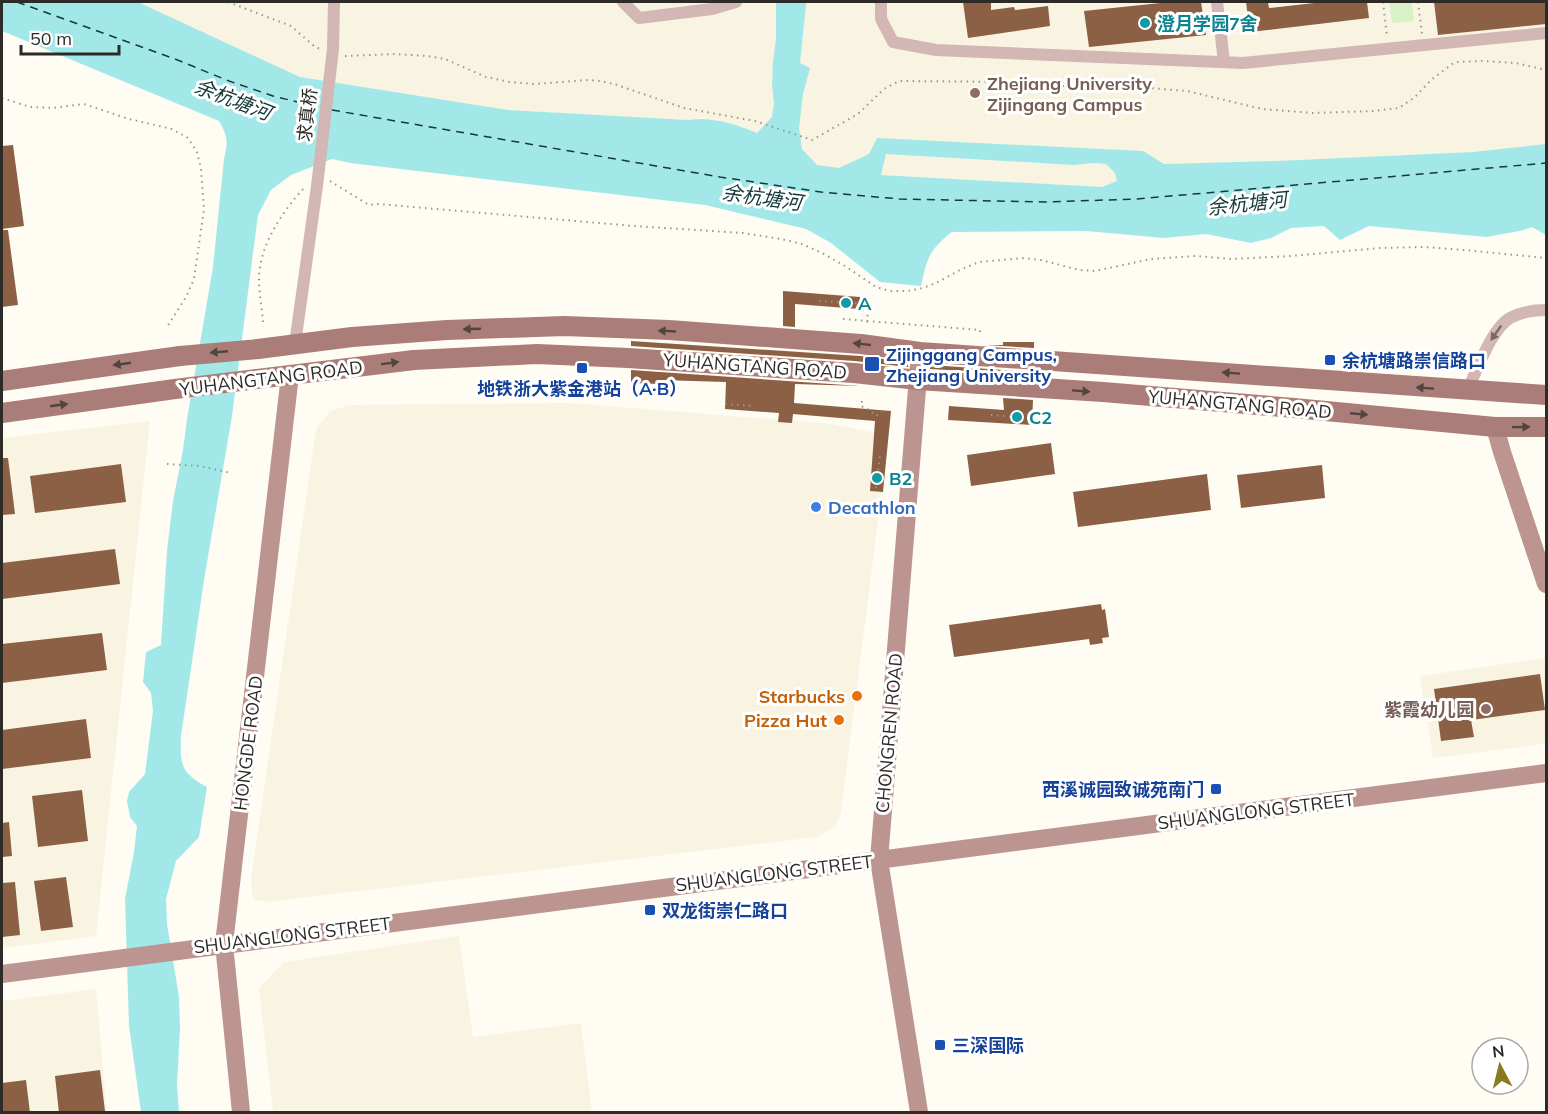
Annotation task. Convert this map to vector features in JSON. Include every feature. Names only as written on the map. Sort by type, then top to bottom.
[{"type":"main road","name":"YUHANGTANG ROAD","points":[[2,381],[180,356],[352,337],[447,330],[564,326],[669,330],[827,341],[920,352],[1546,396]]},
{"type":"main road","name":"YUHANGTANG ROAD","points":[[2,413],[174,389],[414,360],[537,354],[854,373],[918,380],[1103,392],[1495,428],[1546,427]]},
{"type":"street","name":"求真桥","points":[[295,344],[311,186],[332,52],[334,2]]},
{"type":"street","points":[[623,2],[639,18],[712,9],[736,2]]},
{"type":"street","points":[[881,2],[881,20],[893,42],[936,50],[1243,63],[1546,33]]},
{"type":"street","points":[[1216,2],[1224,62]]},
{"type":"street","points":[[1467,391],[1496,331],[1508,319],[1521,313],[1546,310]]},
{"type":"street","name":"CHONGREN ROAD","points":[[919,1113],[879,860],[920,352]]},
{"type":"street","name":"HONGDE ROAD","points":[[241,1113],[225,944],[290,375]]},
{"type":"street","points":[[1495,428],[1546,584]]},
{"type":"street","name":"SHUANGLONG STREET","points":[[2,974],[1546,773]]},
{"type":"path","points":[[228,2],[291,27],[314,46],[332,52],[428,56],[445,59],[486,77],[510,82],[534,84],[600,81],[684,108],[755,121],[812,140],[858,114],[884,90],[899,81],[1018,82],[1058,86],[1137,87],[1187,91],[1262,109],[1343,112],[1399,108],[1455,62],[1516,63],[1546,70]]},
{"type":"path","points":[[1383,2],[1389,48]]},
{"type":"path","points":[[1418,2],[1423,45]]},
{"type":"path","points":[[2,98],[30,107],[53,108],[84,104],[129,119],[172,129],[188,138],[197,152],[201,169],[204,209],[194,279],[186,297],[167,327]]},
{"type":"path","points":[[330,181],[369,205],[743,233],[781,239],[802,244],[822,253],[876,287],[890,291],[923,288],[979,262],[1024,258],[1079,270],[1095,271],[1151,259],[1195,256],[1232,259],[1380,248],[1425,247],[1546,258]]},
{"type":"path","points":[[263,322],[259,278],[265,249],[272,230],[311,186]]},
{"type":"path","points":[[819,301],[868,304],[867,322]]},
{"type":"path","points":[[843,320],[980,330],[980,334]]},
{"type":"path","points":[[862,401],[861,406],[876,416],[882,412]]},
{"type":"path","points":[[725,404],[753,406]]},
{"type":"path","points":[[991,415],[1032,418]]},
{"type":"path","points":[[876,488],[880,455]]},
{"type":"path","points":[[167,464],[200,466],[231,473]]},
{"type":"shaded area","name":"Zhejiang University Zijingang Campus","points":[[138,2],[1546,2],[1546,144],[1473,152],[1164,164],[1102,187],[881,175],[817,165],[744,127],[702,118],[688,120],[508,110],[300,77]]},
{"type":"shaded area","points":[[569,403],[833,424],[875,433],[886,457],[841,813],[836,826],[817,837],[267,902],[253,899],[251,879],[316,429],[330,411],[349,405]]},
{"type":"shaded area","points":[[150,421],[96,936],[2,948],[2,438]]},
{"type":"shaded area","name":"紫霞幼儿园","points":[[1546,658],[1546,742],[1433,758],[1420,676]]},
{"type":"shaded area","points":[[459,936],[473,1037],[581,1023],[592,1112],[273,1112],[259,988],[284,962]]},
{"type":"shaded area","points":[[96,989],[107,1112],[2,1112],[2,1001]]},
{"type":"green space","points":[[1389,2],[1412,2],[1414,21],[1392,23]]},
{"type":"water","name":"余杭塘河","points":[[2,2],[138,2],[300,77],[508,110],[714,120],[757,133],[772,117],[776,2],[807,2],[800,63],[810,68],[803,94],[799,128],[802,149],[817,165],[839,168],[869,154],[877,138],[1143,151],[1164,164],[1473,152],[1546,144],[1546,235],[1532,227],[1486,237],[1369,226],[1340,240],[1324,226],[1291,228],[1271,238],[1251,243],[1206,234],[1164,238],[1086,231],[952,232],[938,244],[930,255],[921,286],[880,282],[831,243],[806,229],[705,205],[332,159],[291,175],[271,190],[258,215],[232,416],[204,580],[181,736],[184,767],[192,777],[207,787],[199,837],[176,861],[166,899],[167,924],[179,997],[177,1084],[179,1112],[141,1112],[129,1026],[125,899],[137,826],[130,817],[127,801],[129,792],[145,774],[153,711],[151,693],[143,682],[146,652],[161,645],[167,551],[173,501],[213,267],[226,139],[219,121],[2,31]],"holes":[[[886,154],[1074,165],[1106,164],[1115,173],[1117,181],[1102,187],[881,175]]]},
{"type":"building","points":[[963,2],[991,2],[991,10],[1048,6],[1050,26],[968,38]]},
{"type":"building","name":"澄月学园7舍","points":[[1170,2],[1201,2],[1206,35],[1089,47],[1084,11]]},
{"type":"building","points":[[1246,2],[1268,2],[1269,8],[1323,2],[1367,2],[1369,18],[1250,32]]},
{"type":"building","points":[[1434,2],[1546,2],[1546,24],[1438,35]]},
{"type":"building","points":[[13,145],[24,226],[2,229],[2,146]]},
{"type":"building","points":[[2,230],[8,230],[18,305],[2,307]]},
{"type":"building","points":[[783,291],[860,297],[859,309],[795,304],[795,327],[783,326]]},
{"type":"building","points":[[631,341],[860,356],[908,362],[908,367],[855,361],[631,346]]},
{"type":"building","points":[[1003,342],[1034,342],[1034,348],[986,345],[1003,345]]},
{"type":"building","points":[[930,365],[1034,372],[1034,375],[930,369]]},
{"type":"building","points":[[631,370],[860,386],[795,384],[794,403],[891,411],[883,492],[870,491],[875,421],[793,414],[792,423],[778,422],[779,413],[725,409],[726,382],[660,380],[660,384],[631,383]]},
{"type":"building","points":[[1003,398],[1033,400],[1032,425],[948,420],[949,406],[1004,410]]},
{"type":"building","points":[[1051,443],[1055,474],[971,486],[967,455]]},
{"type":"building","points":[[2,458],[8,458],[15,514],[2,515]]},
{"type":"building","points":[[121,464],[126,502],[35,513],[30,476]]},
{"type":"building","points":[[1322,465],[1325,498],[1241,508],[1237,475]]},
{"type":"building","points":[[1207,474],[1211,510],[1078,527],[1073,492]]},
{"type":"building","points":[[115,549],[120,584],[2,599],[2,563]]},
{"type":"building","points":[[1101,604],[1102,610],[1105,609],[1109,637],[1102,638],[1103,643],[1090,645],[1089,639],[954,657],[949,625]]},
{"type":"building","points":[[102,633],[107,670],[2,683],[2,644]]},
{"type":"building","points":[[1540,674],[1545,710],[1471,720],[1474,737],[1441,741],[1434,689]]},
{"type":"building","points":[[86,719],[91,758],[2,769],[2,730]]},
{"type":"building","points":[[82,790],[88,841],[38,847],[32,796]]},
{"type":"building","points":[[9,822],[12,856],[2,857],[2,823]]},
{"type":"building","points":[[66,877],[73,927],[41,931],[34,881]]},
{"type":"building","points":[[15,882],[20,935],[2,937],[2,883]]},
{"type":"building","points":[[100,1070],[105,1111],[59,1113],[55,1076]]},
{"type":"building","points":[[26,1080],[30,1113],[2,1113],[2,1083]]},
{"type":"ferry route","points":[[17,2],[229,81],[273,96],[322,108]]},
{"type":"ferry route","points":[[332,110],[720,177],[821,192],[900,199],[1045,202],[1137,199],[1546,163]]},
{"type":"place","name":"澄月学园7舍","points":[[1145,23]]},
{"type":"place","name":"Zhejiang University Zijingang Campus","points":[[975,93]]},
{"type":"place","name":"A","points":[[846,303]]},
{"type":"place","name":"余杭塘路崇信路口","points":[[1330,360]]},
{"type":"place","name":"Zijinggang Campus, Zhejiang University","points":[[872,364]]},
{"type":"place","name":"地铁浙大紫金港站（A·B）","points":[[582,368]]},
{"type":"place","name":"C2","points":[[1017,417]]},
{"type":"place","name":"B2","points":[[877,478]]},
{"type":"place","name":"Decathlon","points":[[816,507]]},
{"type":"place","name":"Starbucks","points":[[857,696]]},
{"type":"place","name":"紫霞幼儿园","points":[[1486,709]]},
{"type":"place","name":"Pizza Hut","points":[[839,720]]},
{"type":"place","name":"西溪诚园致诚苑南门","points":[[1216,789]]},
{"type":"place","name":"双龙街崇仁路口","points":[[650,910]]},
{"type":"place","name":"三深国际","points":[[940,1045]]}]
